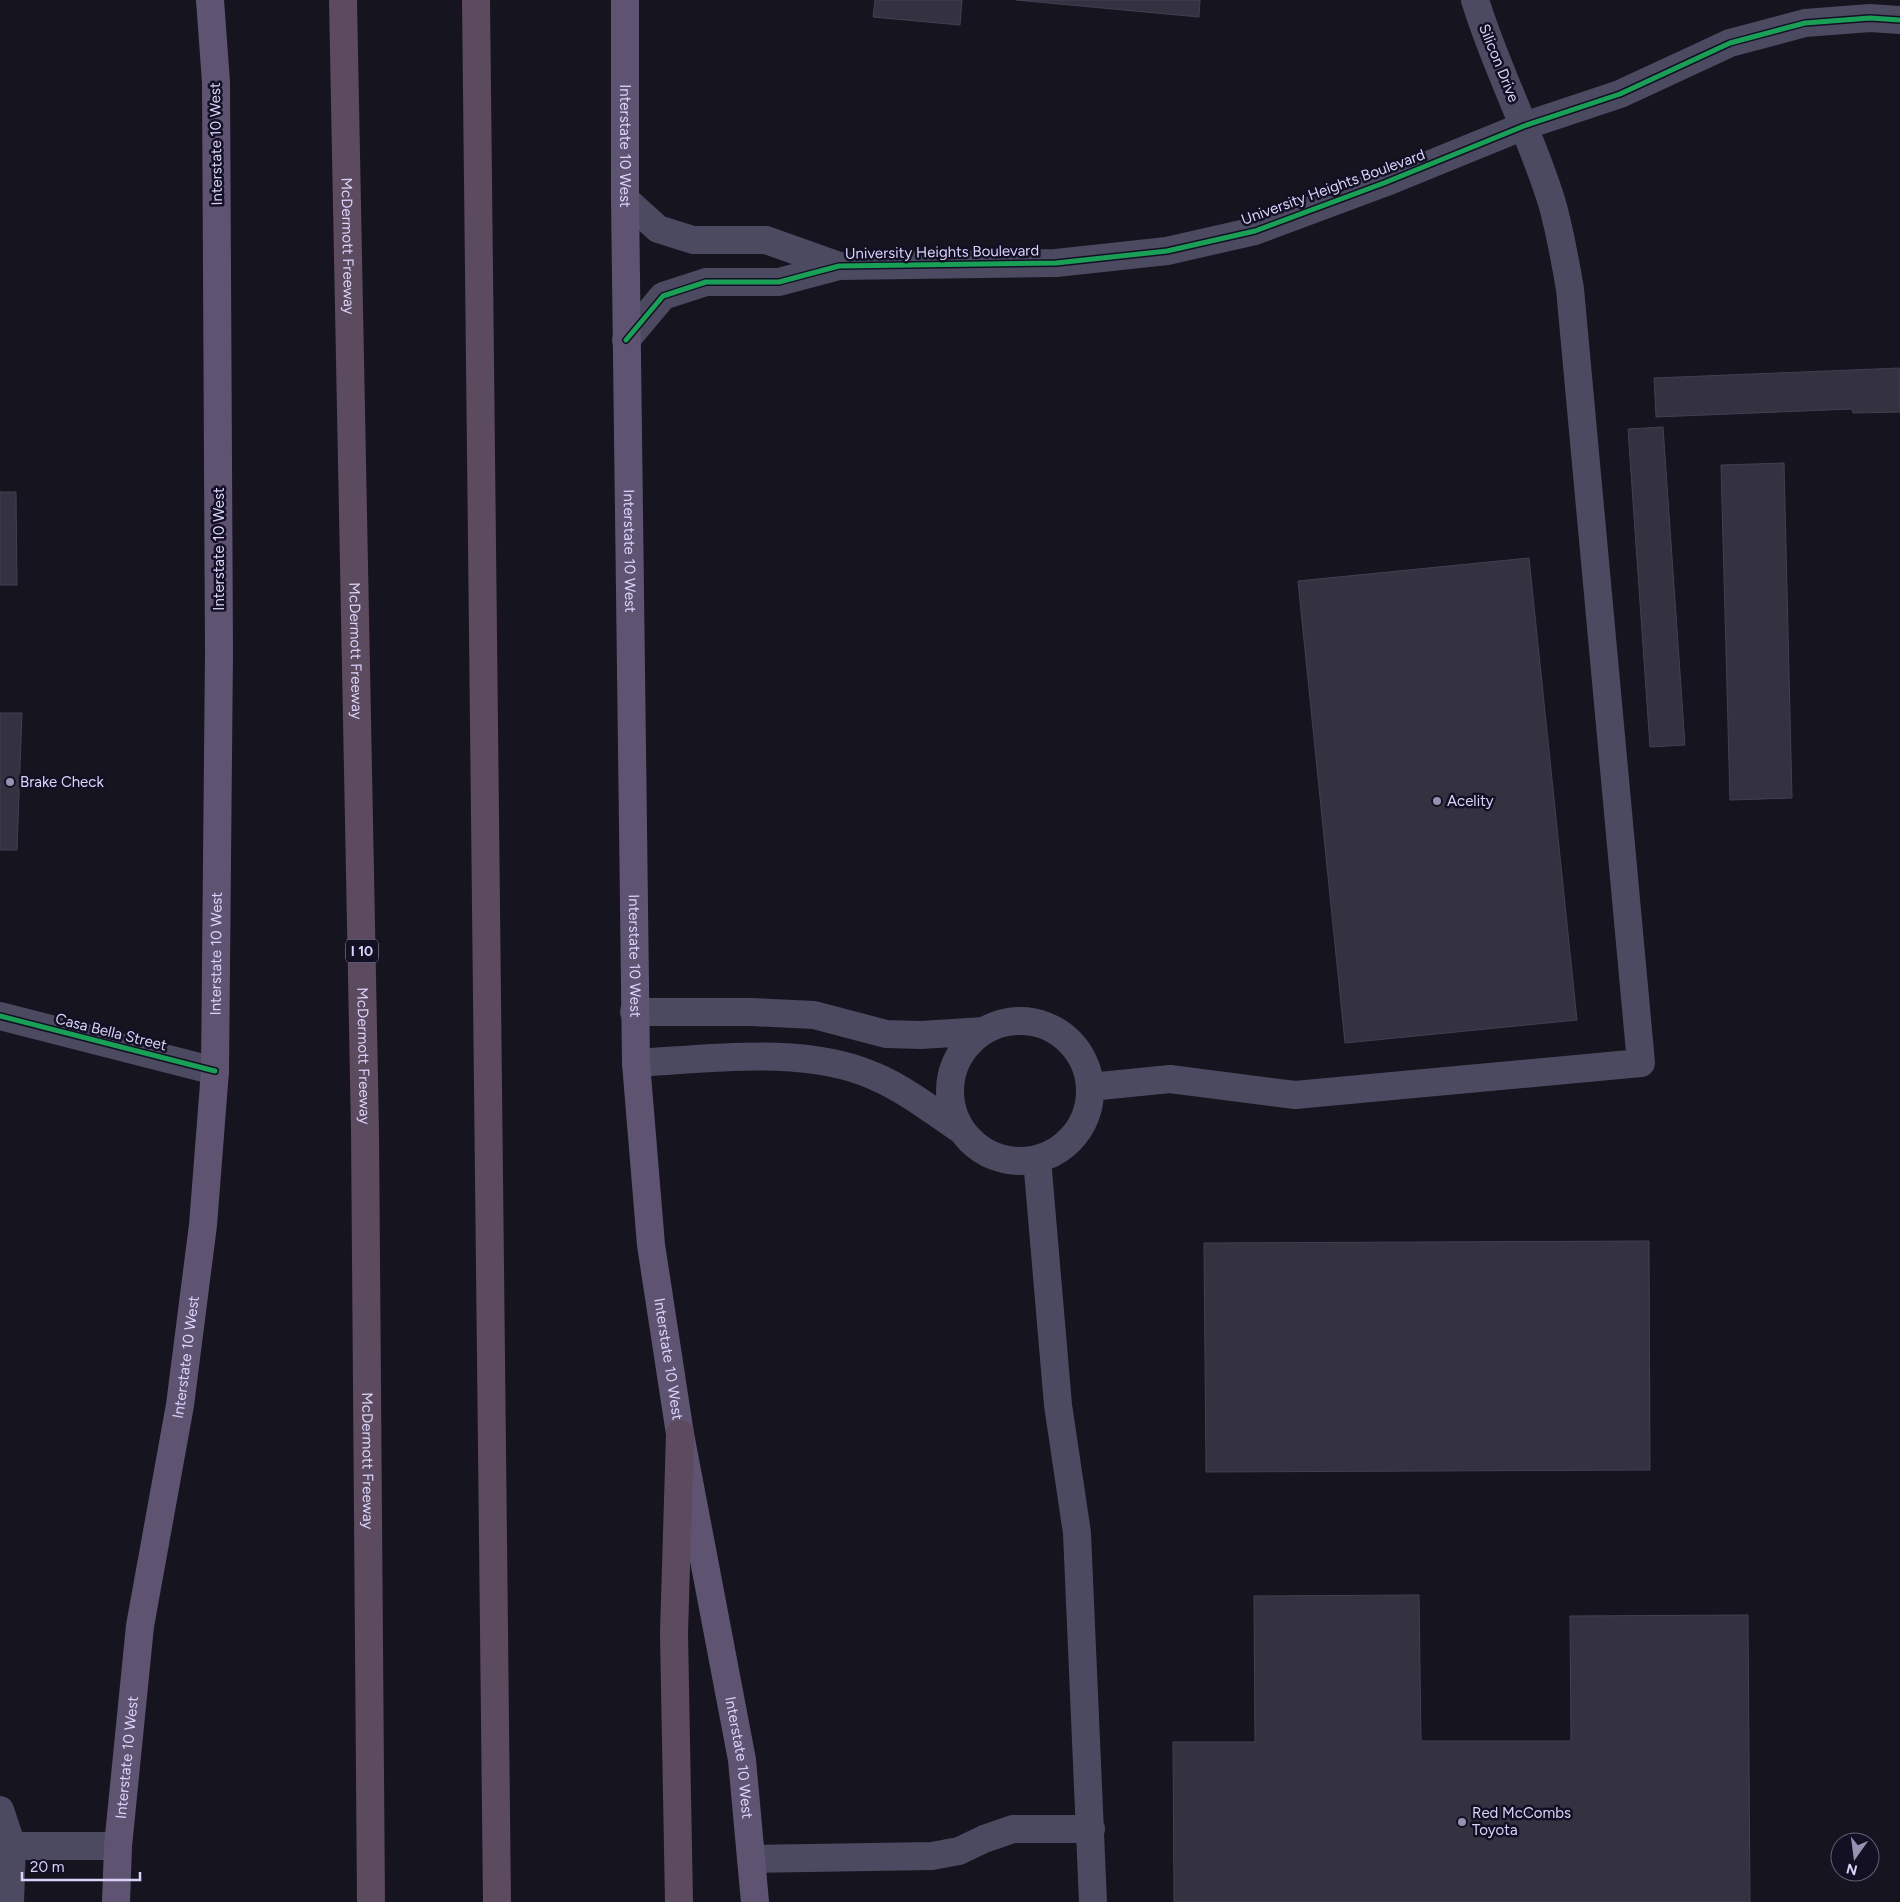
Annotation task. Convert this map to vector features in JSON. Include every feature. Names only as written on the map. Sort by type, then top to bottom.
[{"type":"highway","name":"McDermott Freeway","points":[[344,0],[365,1130],[371,1902]]},
{"type":"highway","points":[[476,0],[497,1902]]},
{"type":"highway","points":[[680,1434],[674,1633],[680,1902]]},
{"type":"main road","name":"Interstate 10 West","points":[[116,1902],[118,1846],[140,1626],[180,1405],[203,1225],[215,1072],[219,643],[216,82],[210,0]]},
{"type":"main road","name":"Interstate 10 West","points":[[625,0],[626,340],[636,1063],[651,1245],[680,1434],[742,1760],[755,1902]]},
{"type":"street","name":"Silicon Drive","points":[[1090,1087],[1170,1078],[1295,1095],[1641,1063],[1570,289],[1562,242],[1551,202],[1524,126],[1483,26],[1475,0]]},
{"type":"street","name":"University Heights Boulevard","points":[[626,340],[663,296],[706,282],[779,282],[839,266],[1056,263],[1166,251],[1255,232],[1384,183],[1524,126],[1620,94],[1730,44],[1805,23],[1870,18],[1900,20]]},
{"type":"street","name":"University Heights Boulevard","points":[[625,199],[658,229],[693,240],[766,240],[839,266]]},
{"type":"street","points":[[634,1012],[751,1012],[814,1015],[886,1034],[984,1031],[1010,1022],[1024,1021],[1043,1026],[1061,1035],[1076,1050],[1086,1067],[1090,1087],[1087,1111],[1077,1133],[1059,1150],[1037,1160],[1008,1161],[981,1150],[961,1130],[914,1098],[873,1075],[825,1062],[770,1056],[636,1063]]},
{"type":"street","name":"Casa Bella Street","points":[[0,1016],[215,1072]]},
{"type":"street","points":[[961,1130],[950,1104],[951,1075],[963,1050],[984,1031]]},
{"type":"street","points":[[1037,1160],[1058,1405],[1078,1533],[1093,1902]]},
{"type":"street","points":[[0,1810],[12,1846],[7,1888]]},
{"type":"street","points":[[751,1860],[932,1856],[959,1851],[984,1839],[1013,1829],[1090,1829]]},
{"type":"street","points":[[12,1846],[118,1846]]},
{"type":"building","points":[[875,0],[962,0],[960,25],[873,17]]},
{"type":"building","points":[[1016,0],[1200,0],[1199,17]]},
{"type":"building","points":[[1900,368],[1900,412],[1853,413],[1852,409],[1656,417],[1654,378]]},
{"type":"building","points":[[1663,427],[1685,745],[1650,747],[1628,429]]},
{"type":"building","points":[[1784,463],[1792,798],[1730,800],[1721,465]]},
{"type":"building","points":[[0,492],[16,492],[17,585],[0,585]]},
{"type":"building","name":"Acelity","points":[[1529,558],[1577,1020],[1345,1043],[1298,581]]},
{"type":"building","name":"Brake Check","points":[[0,713],[22,713],[17,850],[0,850]]},
{"type":"building","points":[[1649,1241],[1650,1470],[1206,1472],[1204,1243]]},
{"type":"building","name":"Red McCombs Toyota","points":[[1419,1595],[1421,1741],[1571,1741],[1570,1616],[1748,1615],[1750,1902],[1174,1902],[1173,1742],[1255,1742],[1254,1596]]},
{"type":"cycle path","points":[[626,340],[663,296],[706,282],[779,282],[839,266],[1056,263],[1167,251],[1255,231],[1384,183],[1524,126],[1620,94],[1730,43],[1805,23],[1870,18],[1900,20]]},
{"type":"cycle path","points":[[0,1016],[215,1071]]},
{"type":"place","name":"Brake Check","points":[[10,782]]},
{"type":"place","name":"Acelity","points":[[1437,801]]},
{"type":"place","name":"Red McCombs Toyota","points":[[1462,1822]]}]
